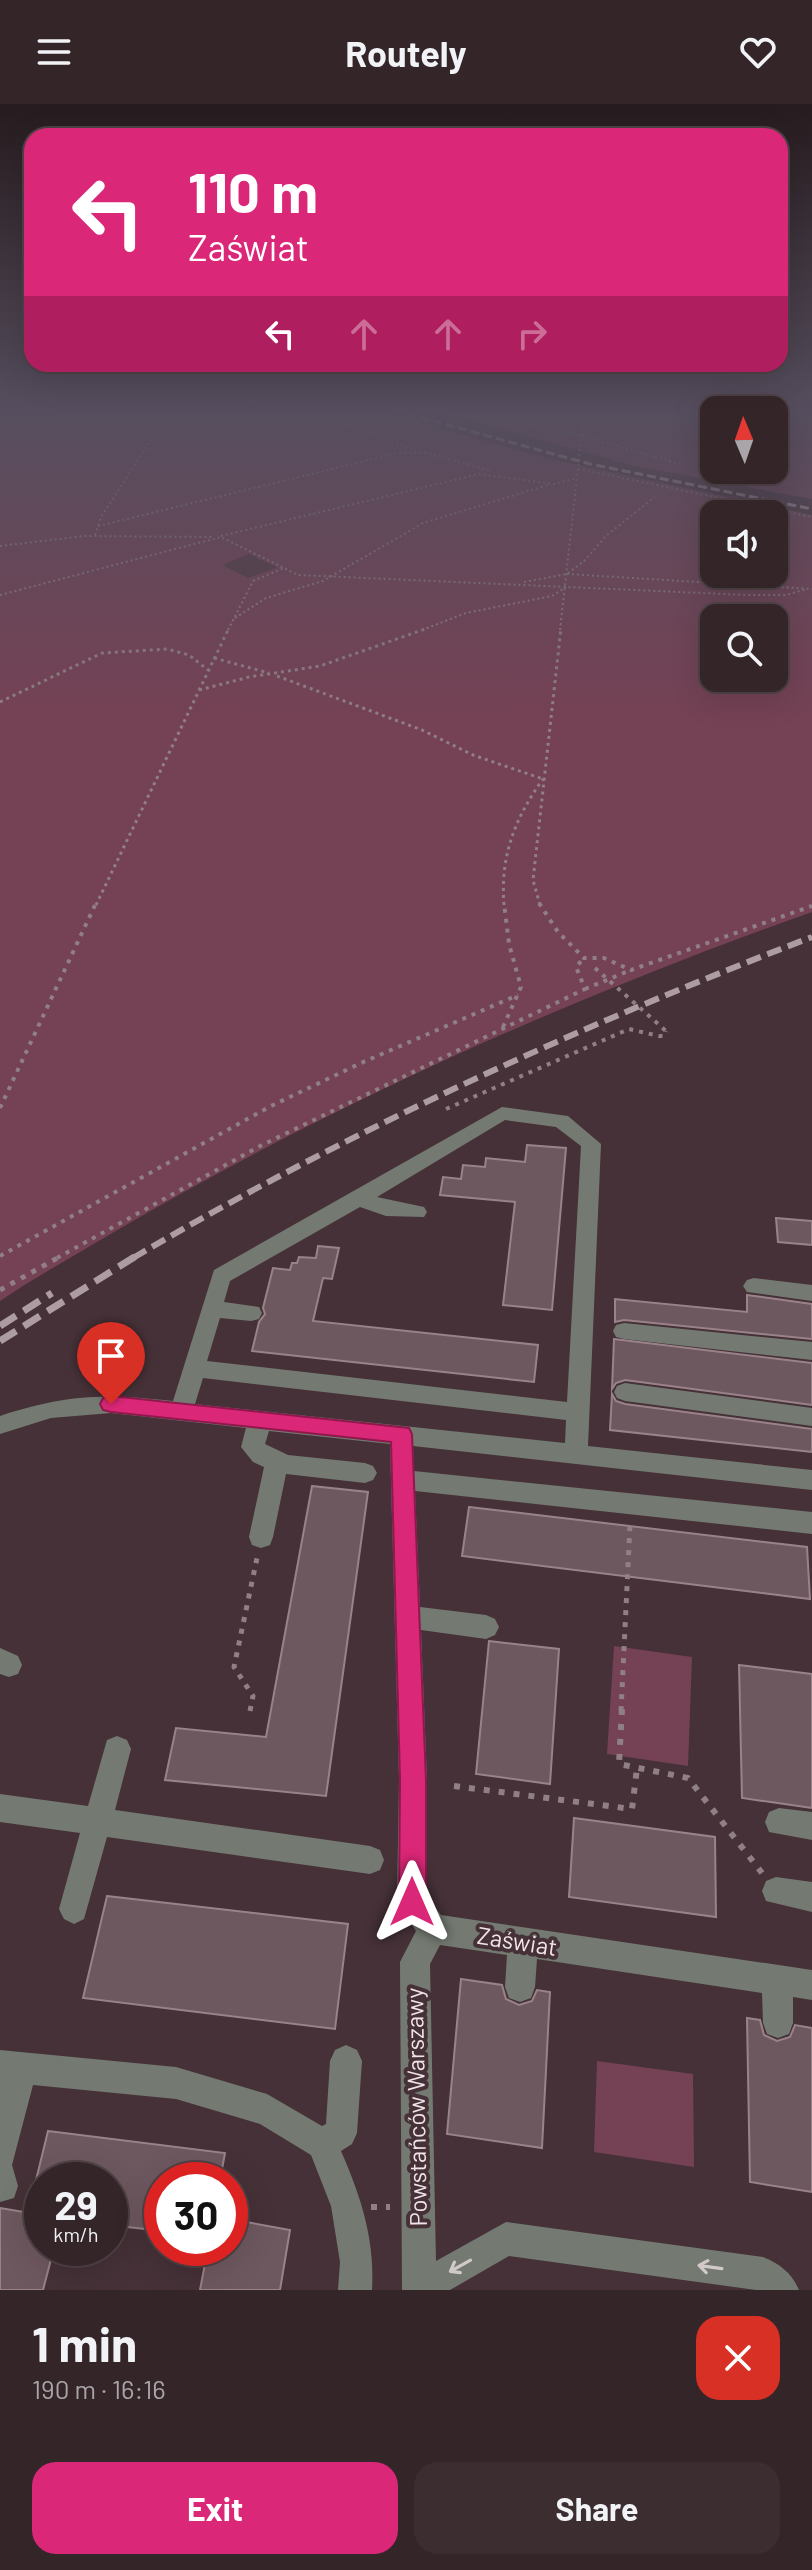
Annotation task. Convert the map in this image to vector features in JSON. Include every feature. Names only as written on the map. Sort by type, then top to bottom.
[{"type":"street","points":[[182,1410],[221,1276],[502,1113],[561,1121],[591,1144],[576,1453]]},
{"type":"street","points":[[359,1198],[386,1209],[417,1212]]},
{"type":"street","points":[[754,1286],[812,1293]]},
{"type":"street","points":[[212,1309],[251,1313]]},
{"type":"street","points":[[624,1331],[812,1351]]},
{"type":"street","points":[[195,1368],[577,1412]]},
{"type":"street","points":[[625,1392],[812,1417]]},
{"type":"street","points":[[0,1425],[51,1409],[111,1404],[812,1480]]},
{"type":"street","points":[[260,1419],[253,1447],[261,1457],[277,1463],[365,1473]]},
{"type":"street","points":[[401,1434],[413,1780],[412,1902],[433,1929]]},
{"type":"street","points":[[260,1540],[277,1463]]},
{"type":"street","points":[[403,1480],[812,1523]]},
{"type":"street","points":[[408,1617],[486,1627]]},
{"type":"street","points":[[74,1909],[117,1749]]},
{"type":"street","points":[[0,1808],[370,1860]]},
{"type":"street","points":[[779,1822],[812,1826]]},
{"type":"street","points":[[776,1891],[812,1897]]},
{"type":"street","name":"Zaświat","points":[[433,1929],[812,1985]]},
{"type":"street","name":"Powstańców Warszawy","points":[[419,2290],[415,1962],[433,1929]]},
{"type":"street","points":[[520,1987],[523,1944]]},
{"type":"street","points":[[777,1980],[778,2023]]},
{"type":"street","points":[[322,2144],[341,2133],[346,2061]]},
{"type":"street","points":[[1,2172],[10,2067],[176,2083],[267,2110],[322,2144],[348,2206],[357,2262],[355,2290]]},
{"type":"street","points":[[419,2290],[506,2239],[763,2274],[782,2290]]},
{"type":"path","points":[[95,535],[102,516]]},
{"type":"path","points":[[98,526],[139,516]]},
{"type":"path","points":[[0,595],[307,516]]},
{"type":"path","points":[[233,620],[266,598],[332,576],[423,523],[446,516]]},
{"type":"path","points":[[573,516],[568,586],[543,779],[533,880],[535,897],[547,920],[584,958],[604,958],[631,970]]},
{"type":"path","points":[[567,574],[631,516]]},
{"type":"path","points":[[0,546],[95,535],[221,537],[298,575],[747,595],[786,595],[807,589]]},
{"type":"path","points":[[0,1108],[197,690],[253,581],[284,568]]},
{"type":"path","points":[[515,584],[567,574],[812,589]]},
{"type":"path","points":[[197,690],[249,677],[320,666],[466,613],[540,600],[568,586]]},
{"type":"path","points":[[0,702],[102,653],[167,649],[189,655],[208,670]]},
{"type":"path","points":[[214,658],[273,674],[422,730],[473,755],[543,779]]},
{"type":"path","points":[[502,1029],[521,987],[510,955],[504,911],[507,854],[520,811],[543,779]]},
{"type":"path","points":[[0,1290],[262,1145],[585,989],[695,945],[812,906]]},
{"type":"path","points":[[584,958],[576,967],[585,989]]},
{"type":"path","points":[[446,1109],[629,1029],[664,1036],[666,1031],[595,968]]},
{"type":"path","points":[[0,1256],[211,1140],[360,1063],[467,1021],[518,995]]},
{"type":"path","points":[[630,1518],[619,1764],[688,1778],[776,1891]]},
{"type":"path","points":[[250,1711],[253,1696],[234,1667],[260,1540]]},
{"type":"path","points":[[454,1786],[632,1809],[637,1767]]},
{"type":"shaded area","points":[[0,516],[700,516],[700,588],[788,588],[788,516],[812,516],[812,912],[543,1017],[368,1096],[198,1184],[0,1301]],"holes":[[[249,554],[276,567],[248,578],[222,565]]]},
{"type":"shaded area","points":[[249,554],[277,568],[248,578],[221,565]]},
{"type":"shaded area","points":[[614,1646],[692,1657],[688,1766],[607,1754]]},
{"type":"shaded area","points":[[597,2061],[693,2074],[694,2167],[594,2152]]},
{"type":"building","points":[[527,1145],[566,1148],[552,1310],[503,1305],[515,1202],[440,1195],[443,1177],[461,1179],[463,1165],[485,1167],[486,1158],[525,1162]]},
{"type":"building","points":[[776,1218],[812,1221],[812,1245],[778,1242]]},
{"type":"building","points":[[318,1246],[339,1248],[332,1279],[323,1278],[313,1321],[538,1345],[534,1382],[252,1351],[259,1322],[265,1314],[263,1308],[273,1268],[290,1270],[299,1257],[316,1258]]},
{"type":"building","points":[[747,1295],[812,1304],[812,1339],[624,1320],[615,1322],[615,1299],[747,1312]]},
{"type":"building","points":[[614,1339],[812,1363],[812,1405],[625,1380],[616,1383],[612,1389]]},
{"type":"building","points":[[612,1394],[616,1401],[625,1404],[812,1429],[812,1452],[610,1430]]},
{"type":"building","points":[[312,1486],[368,1492],[326,1796],[165,1780],[176,1728],[266,1737]]},
{"type":"building","points":[[469,1507],[807,1547],[810,1599],[462,1556]]},
{"type":"building","points":[[489,1641],[559,1649],[550,1784],[476,1774]]},
{"type":"building","points":[[739,1665],[812,1674],[812,1808],[742,1798]]},
{"type":"building","points":[[574,1818],[715,1837],[716,1917],[569,1897]]},
{"type":"building","points":[[107,1896],[348,1924],[335,2029],[83,1998]]},
{"type":"building","points":[[461,1979],[502,1985],[506,1999],[519,2005],[532,2001],[537,1990],[550,1992],[542,2148],[447,2134]]},
{"type":"building","points":[[747,2018],[760,2020],[764,2035],[777,2041],[790,2037],[795,2025],[812,2028],[812,2192],[750,2182]]},
{"type":"building","points":[[48,2131],[225,2153],[223,2162],[144,2162],[144,2229],[128,2227],[128,2162],[40,2162]]},
{"type":"building","points":[[0,2208],[24,2212],[24,2266],[49,2266],[43,2290],[0,2290]]},
{"type":"building","points":[[248,2222],[290,2230],[280,2290],[200,2290],[205,2266],[248,2266]]},
{"type":"railway","points":[[133,1258],[298,1166],[466,1083],[637,1007],[812,937]]},
{"type":"railway","points":[[0,1341],[136,1256]]},
{"type":"railway","points":[[0,1326],[52,1293]]},
{"type":"route","points":[[111,1404],[401,1434],[413,1780],[412,1902]]}]
